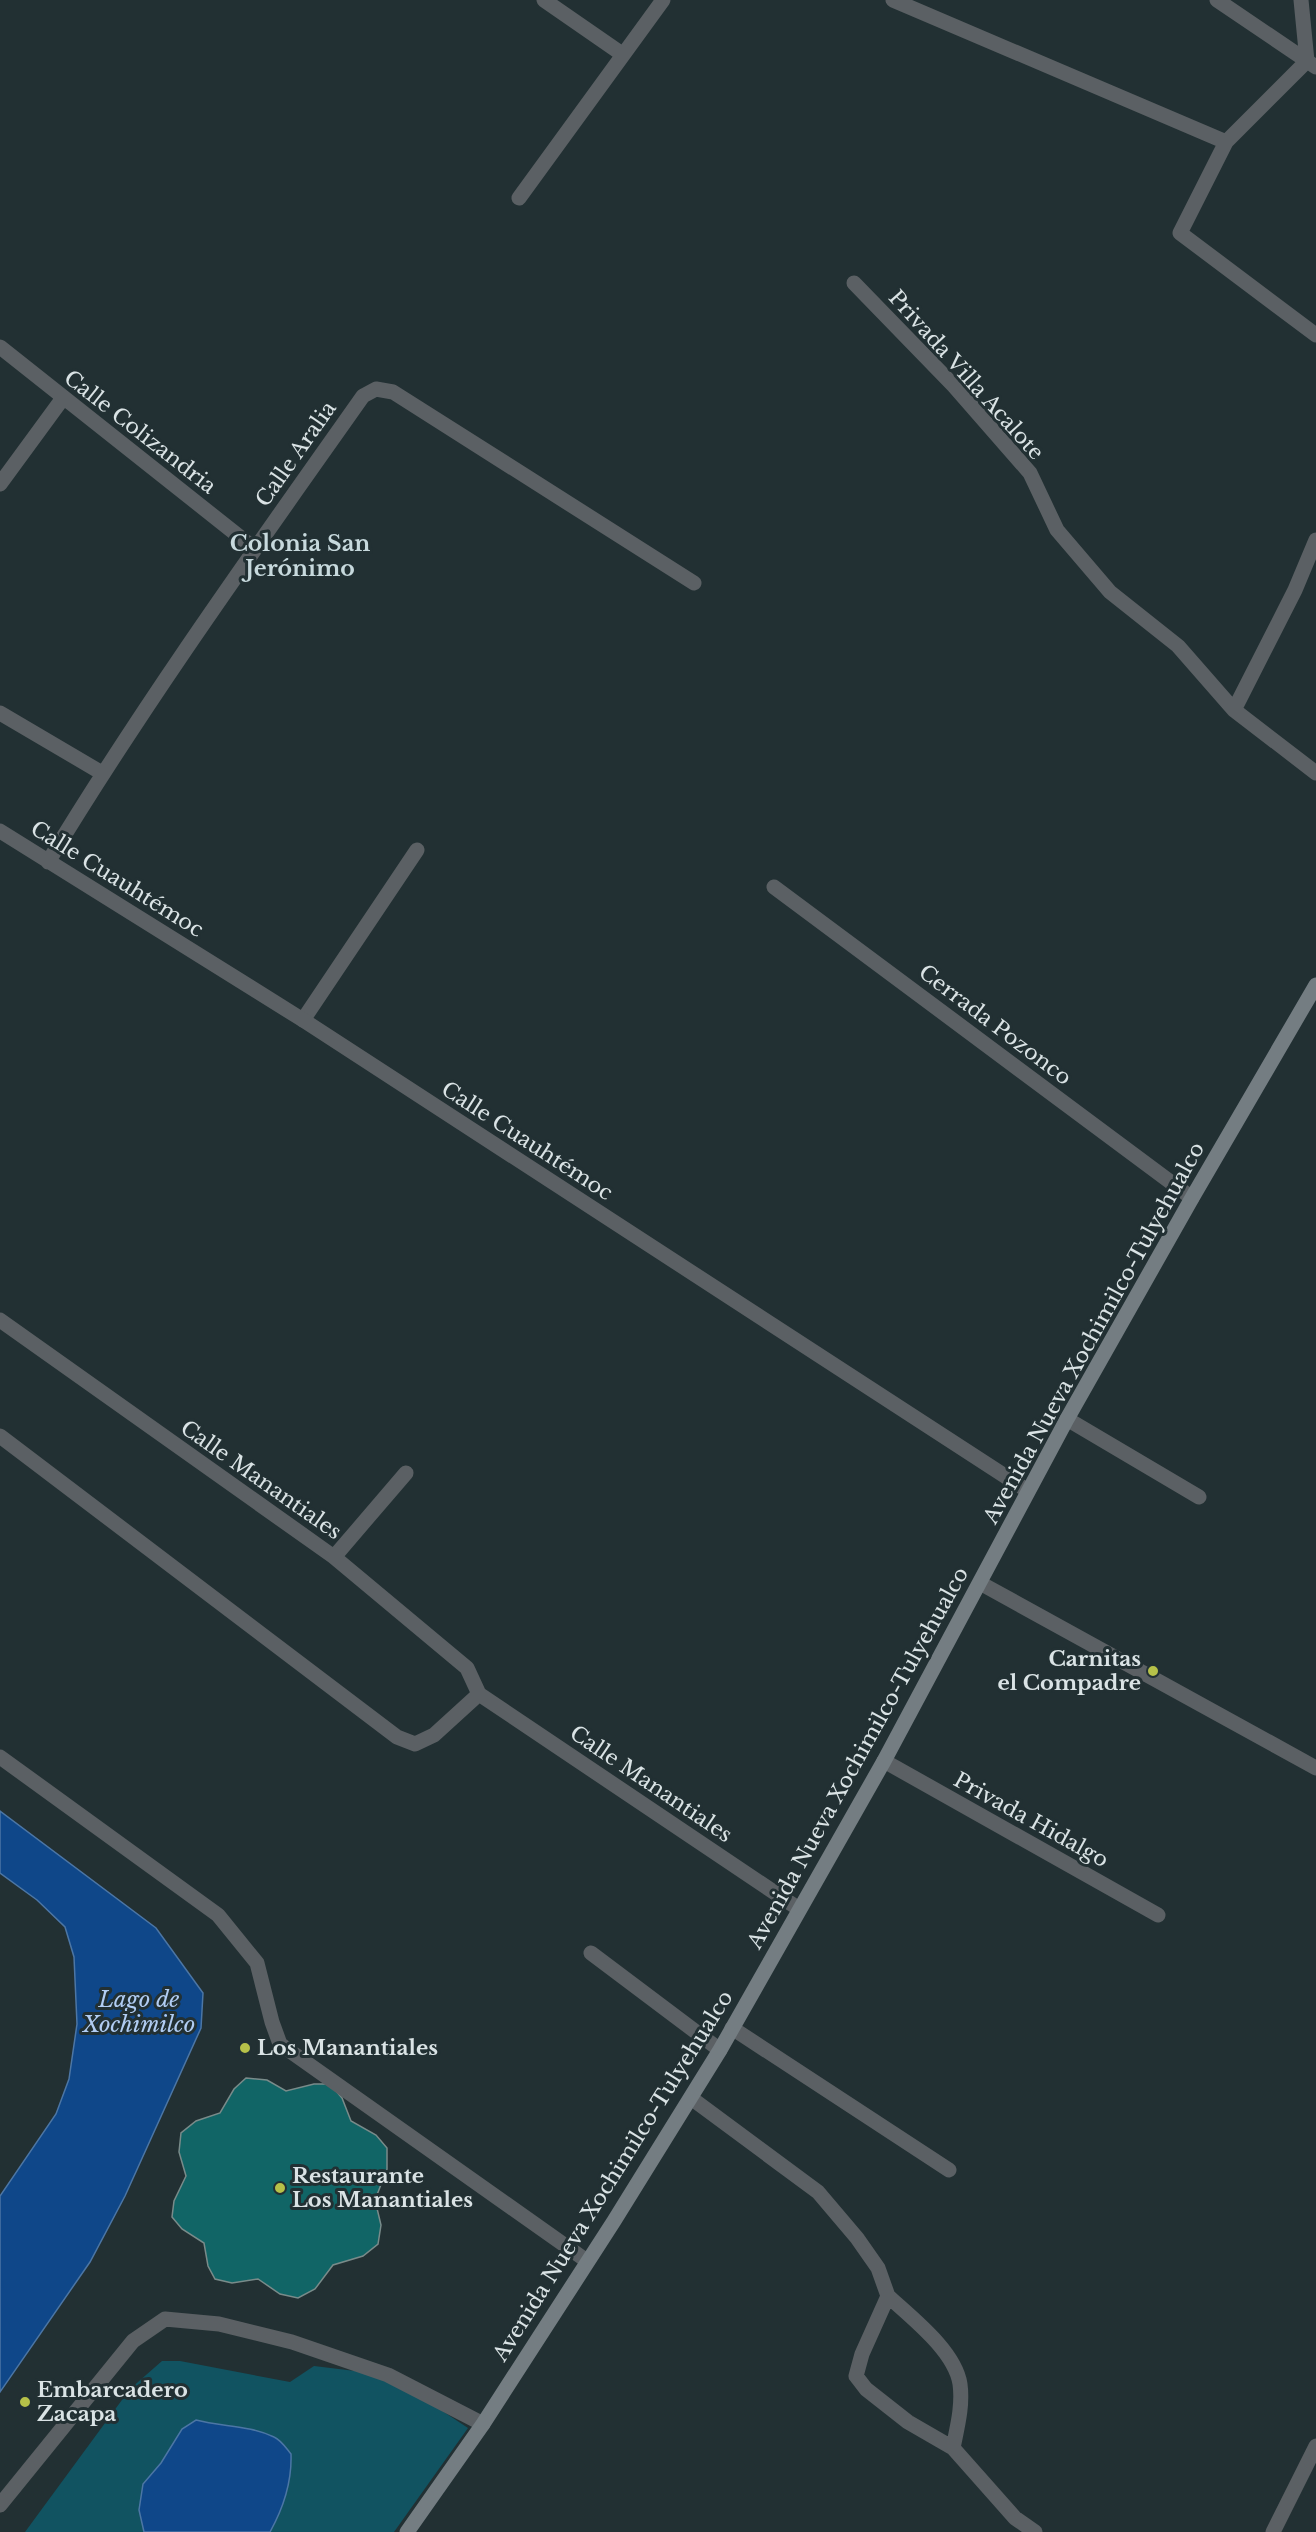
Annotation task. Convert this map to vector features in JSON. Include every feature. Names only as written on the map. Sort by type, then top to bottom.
[{"type":"main road","name":"Avenida Nueva Xochimilco-Tulyehualco","points":[[407,2532],[483,2424],[720,2050],[884,1761],[1067,1419],[1192,1198],[1315,991]]},
{"type":"street","points":[[544,0],[622,54]]},
{"type":"street","points":[[519,198],[663,0]]},
{"type":"street","points":[[893,0],[1226,142]]},
{"type":"street","points":[[1216,0],[1311,64]]},
{"type":"street","points":[[1301,0],[1311,64]]},
{"type":"street","points":[[1311,64],[1226,142],[1180,233],[1316,335]]},
{"type":"street","name":"Privada Villa Acalote","points":[[854,283],[954,386],[1030,473],[1057,530],[1110,592],[1178,646],[1234,710],[1316,773]]},
{"type":"street","name":"Calle Colizandria","points":[[0,347],[255,549]]},
{"type":"street","name":"Calle Aralia","points":[[48,862],[102,773],[255,549],[363,396],[376,389],[393,392],[694,583]]},
{"type":"street","points":[[0,484],[63,399]]},
{"type":"street","points":[[1234,710],[1295,590],[1316,540]]},
{"type":"street","points":[[0,713],[102,773]]},
{"type":"street","name":"Calle Cuauhtémoc","points":[[0,831],[303,1020],[1028,1491]]},
{"type":"street","points":[[303,1020],[417,850]]},
{"type":"street","name":"Cerrada Pozonco","points":[[774,887],[1192,1198]]},
{"type":"street","name":"Calle Manantiales","points":[[0,1320],[334,1557],[467,1668],[479,1694],[799,1909]]},
{"type":"street","points":[[1067,1419],[1199,1497]]},
{"type":"street","points":[[0,1436],[397,1737],[415,1744],[434,1735],[479,1694]]},
{"type":"street","points":[[334,1557],[406,1473]]},
{"type":"street","points":[[980,1583],[1316,1768]]},
{"type":"street","points":[[0,1757],[218,1915],[257,1963],[280,2044],[587,2261]]},
{"type":"street","name":"Privada Hidalgo","points":[[884,1761],[1158,1915]]},
{"type":"street","points":[[591,1953],[720,2050]]},
{"type":"street","points":[[732,2028],[950,2170]]},
{"type":"street","points":[[691,2098],[818,2192],[857,2238],[878,2268],[888,2296],[921,2326],[950,2359],[960,2383],[960,2415],[953,2448]]},
{"type":"street","points":[[888,2296],[862,2354],[856,2376],[866,2389],[908,2422],[953,2448],[1015,2518],[1035,2532]]},
{"type":"street","points":[[0,2505],[133,2341],[165,2319],[219,2324],[292,2342],[388,2375],[483,2424]]},
{"type":"street","points":[[1273,2532],[1316,2446]]},
{"type":"shaded area","points":[[162,2361],[180,2361],[290,2382],[314,2366],[388,2375],[468,2428],[394,2532],[25,2532],[130,2389]]},
{"type":"water","name":"Lago de Xochimilco","points":[[0,1811],[156,1928],[203,1993],[201,2028],[125,2196],[90,2262],[0,2392],[0,2196],[56,2114],[69,2079],[77,2024],[74,1957],[65,1927],[37,1900],[0,1873]]},
{"type":"water","points":[[196,2420],[265,2433],[279,2440],[291,2454],[286,2494],[270,2532],[144,2532],[139,2510],[143,2484],[161,2463],[182,2429]]},
{"type":"building","name":"Restaurante Los Manantiales","points":[[246,2078],[267,2080],[286,2091],[314,2084],[330,2084],[342,2098],[351,2121],[376,2135],[387,2148],[387,2169],[375,2200],[381,2225],[378,2244],[363,2256],[333,2265],[315,2289],[298,2298],[280,2294],[258,2279],[232,2283],[215,2279],[208,2266],[204,2243],[182,2229],[172,2217],[174,2201],[186,2176],[179,2152],[181,2133],[196,2121],[220,2113],[234,2089]]},
{"type":"place","name":"Carnitas el Compadre","points":[[1153,1671]]},
{"type":"place","name":"Los Manantiales","points":[[245,2048]]},
{"type":"place","name":"Restaurante Los Manantiales","points":[[280,2188]]},
{"type":"place","name":"Embarcadero Zacapa","points":[[25,2402]]},
{"type":"district","name":"Colonia San Jerónimo","points":[[300,556]]}]
